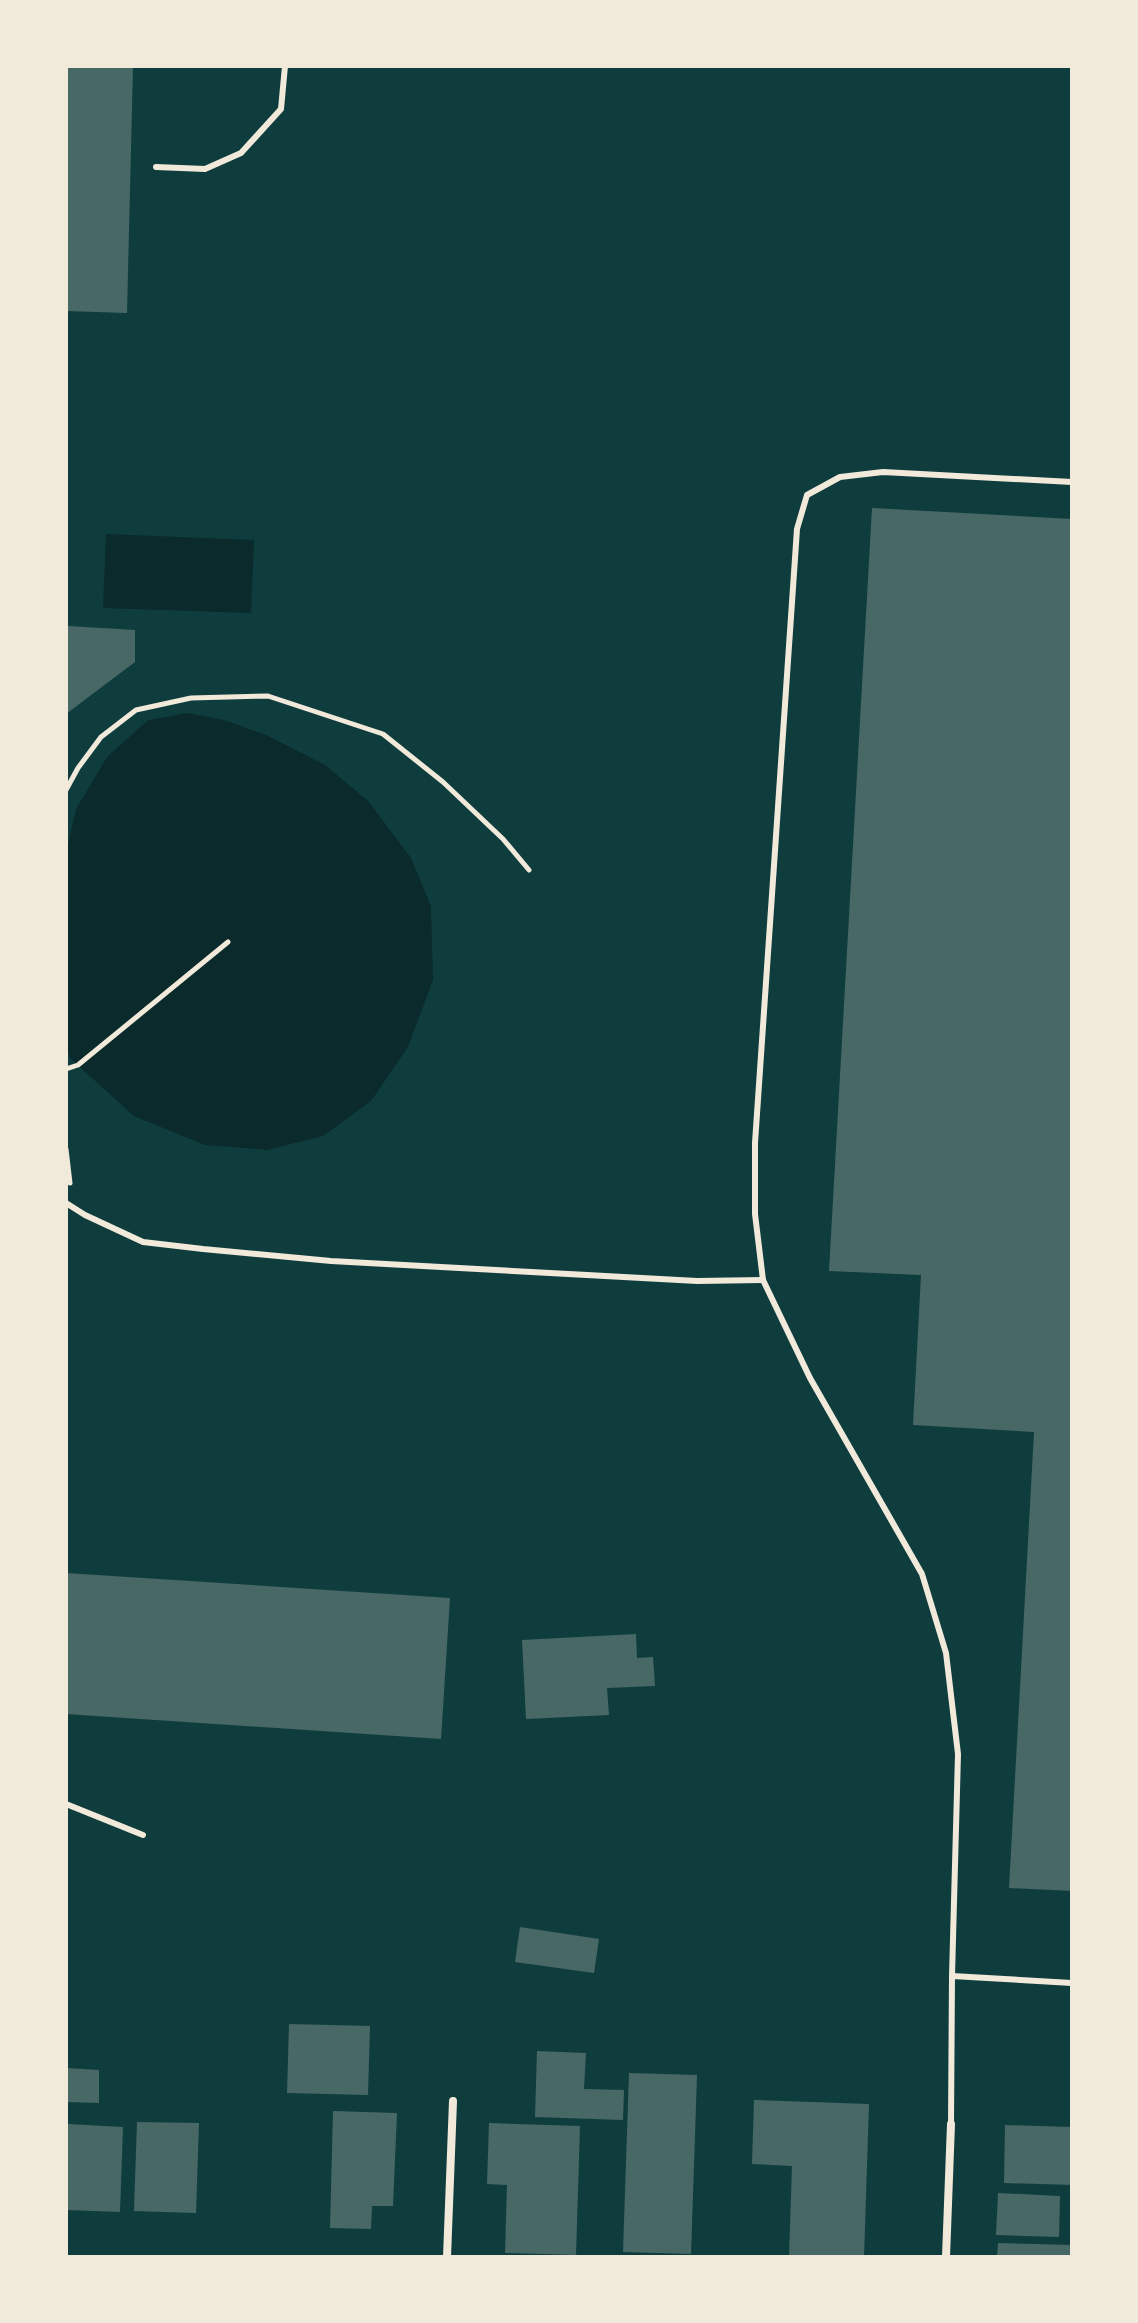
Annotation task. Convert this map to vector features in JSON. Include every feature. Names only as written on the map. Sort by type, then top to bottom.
[{"type":"street","points":[[447,2257],[453,2101]]},
{"type":"street","points":[[946,2257],[951,2124]]},
{"type":"lane","points":[[156,167],[205,169],[241,153],[281,109],[285,66]]},
{"type":"lane","points":[[951,2124],[958,1754],[946,1653],[922,1574],[810,1378],[763,1280],[755,1214],[755,1143],[797,529],[807,495],[840,477],[883,472],[1072,482]]},
{"type":"lane","points":[[66,1203],[143,1242],[203,1249],[345,1262],[697,1281],[763,1280]]},
{"type":"lane","points":[[66,1804],[143,1835]]},
{"type":"lane","points":[[952,1976],[1072,1983]]},
{"type":"path","points":[[66,790],[101,737],[136,710],[191,698],[268,696],[383,734],[443,782],[503,839],[529,870]]},
{"type":"path","points":[[66,1069],[78,1065],[228,942]]},
{"type":"water","points":[[106,534],[254,540],[251,613],[103,608]]},
{"type":"water","points":[[188,713],[224,720],[266,735],[325,765],[368,801],[411,858],[431,906],[433,980],[408,1047],[371,1101],[323,1136],[267,1150],[205,1145],[134,1116],[70,1058],[66,1041],[66,854],[76,809],[107,757],[148,720]]},
{"type":"building","points":[[66,66],[133,66],[127,313],[66,311]]},
{"type":"building","points":[[872,508],[1072,519],[1072,1891],[1009,1888],[1034,1432],[913,1425],[921,1275],[829,1271]]},
{"type":"building","points":[[66,628],[135,630],[135,662],[66,714]]},
{"type":"building","points":[[66,1573],[450,1598],[441,1739],[66,1714]]},
{"type":"building","points":[[636,1634],[637,1658],[653,1657],[655,1686],[607,1688],[609,1715],[526,1719],[522,1640]]},
{"type":"building","points":[[520,1927],[599,1939],[594,1973],[515,1962]]},
{"type":"building","points":[[289,2024],[370,2026],[368,2095],[287,2093]]},
{"type":"building","points":[[537,2051],[586,2053],[584,2089],[624,2090],[623,2120],[535,2117]]},
{"type":"building","points":[[66,2068],[99,2070],[99,2103],[66,2102]]},
{"type":"building","points":[[629,2073],[697,2075],[691,2254],[623,2252]]},
{"type":"building","points":[[754,2100],[869,2104],[864,2257],[789,2257],[792,2166],[752,2164]]},
{"type":"building","points":[[333,2111],[397,2113],[393,2206],[372,2206],[371,2229],[330,2228]]},
{"type":"building","points":[[137,2122],[199,2123],[196,2213],[134,2211]]},
{"type":"building","points":[[489,2123],[580,2126],[576,2255],[505,2253],[507,2185],[487,2184]]},
{"type":"building","points":[[68,2124],[123,2127],[120,2212],[66,2210]]},
{"type":"building","points":[[1005,2125],[1072,2127],[1072,2185],[1004,2183]]},
{"type":"building","points":[[998,2193],[1060,2196],[1059,2237],[996,2235]]},
{"type":"building","points":[[998,2243],[1072,2245],[1072,2257],[997,2257]]}]
